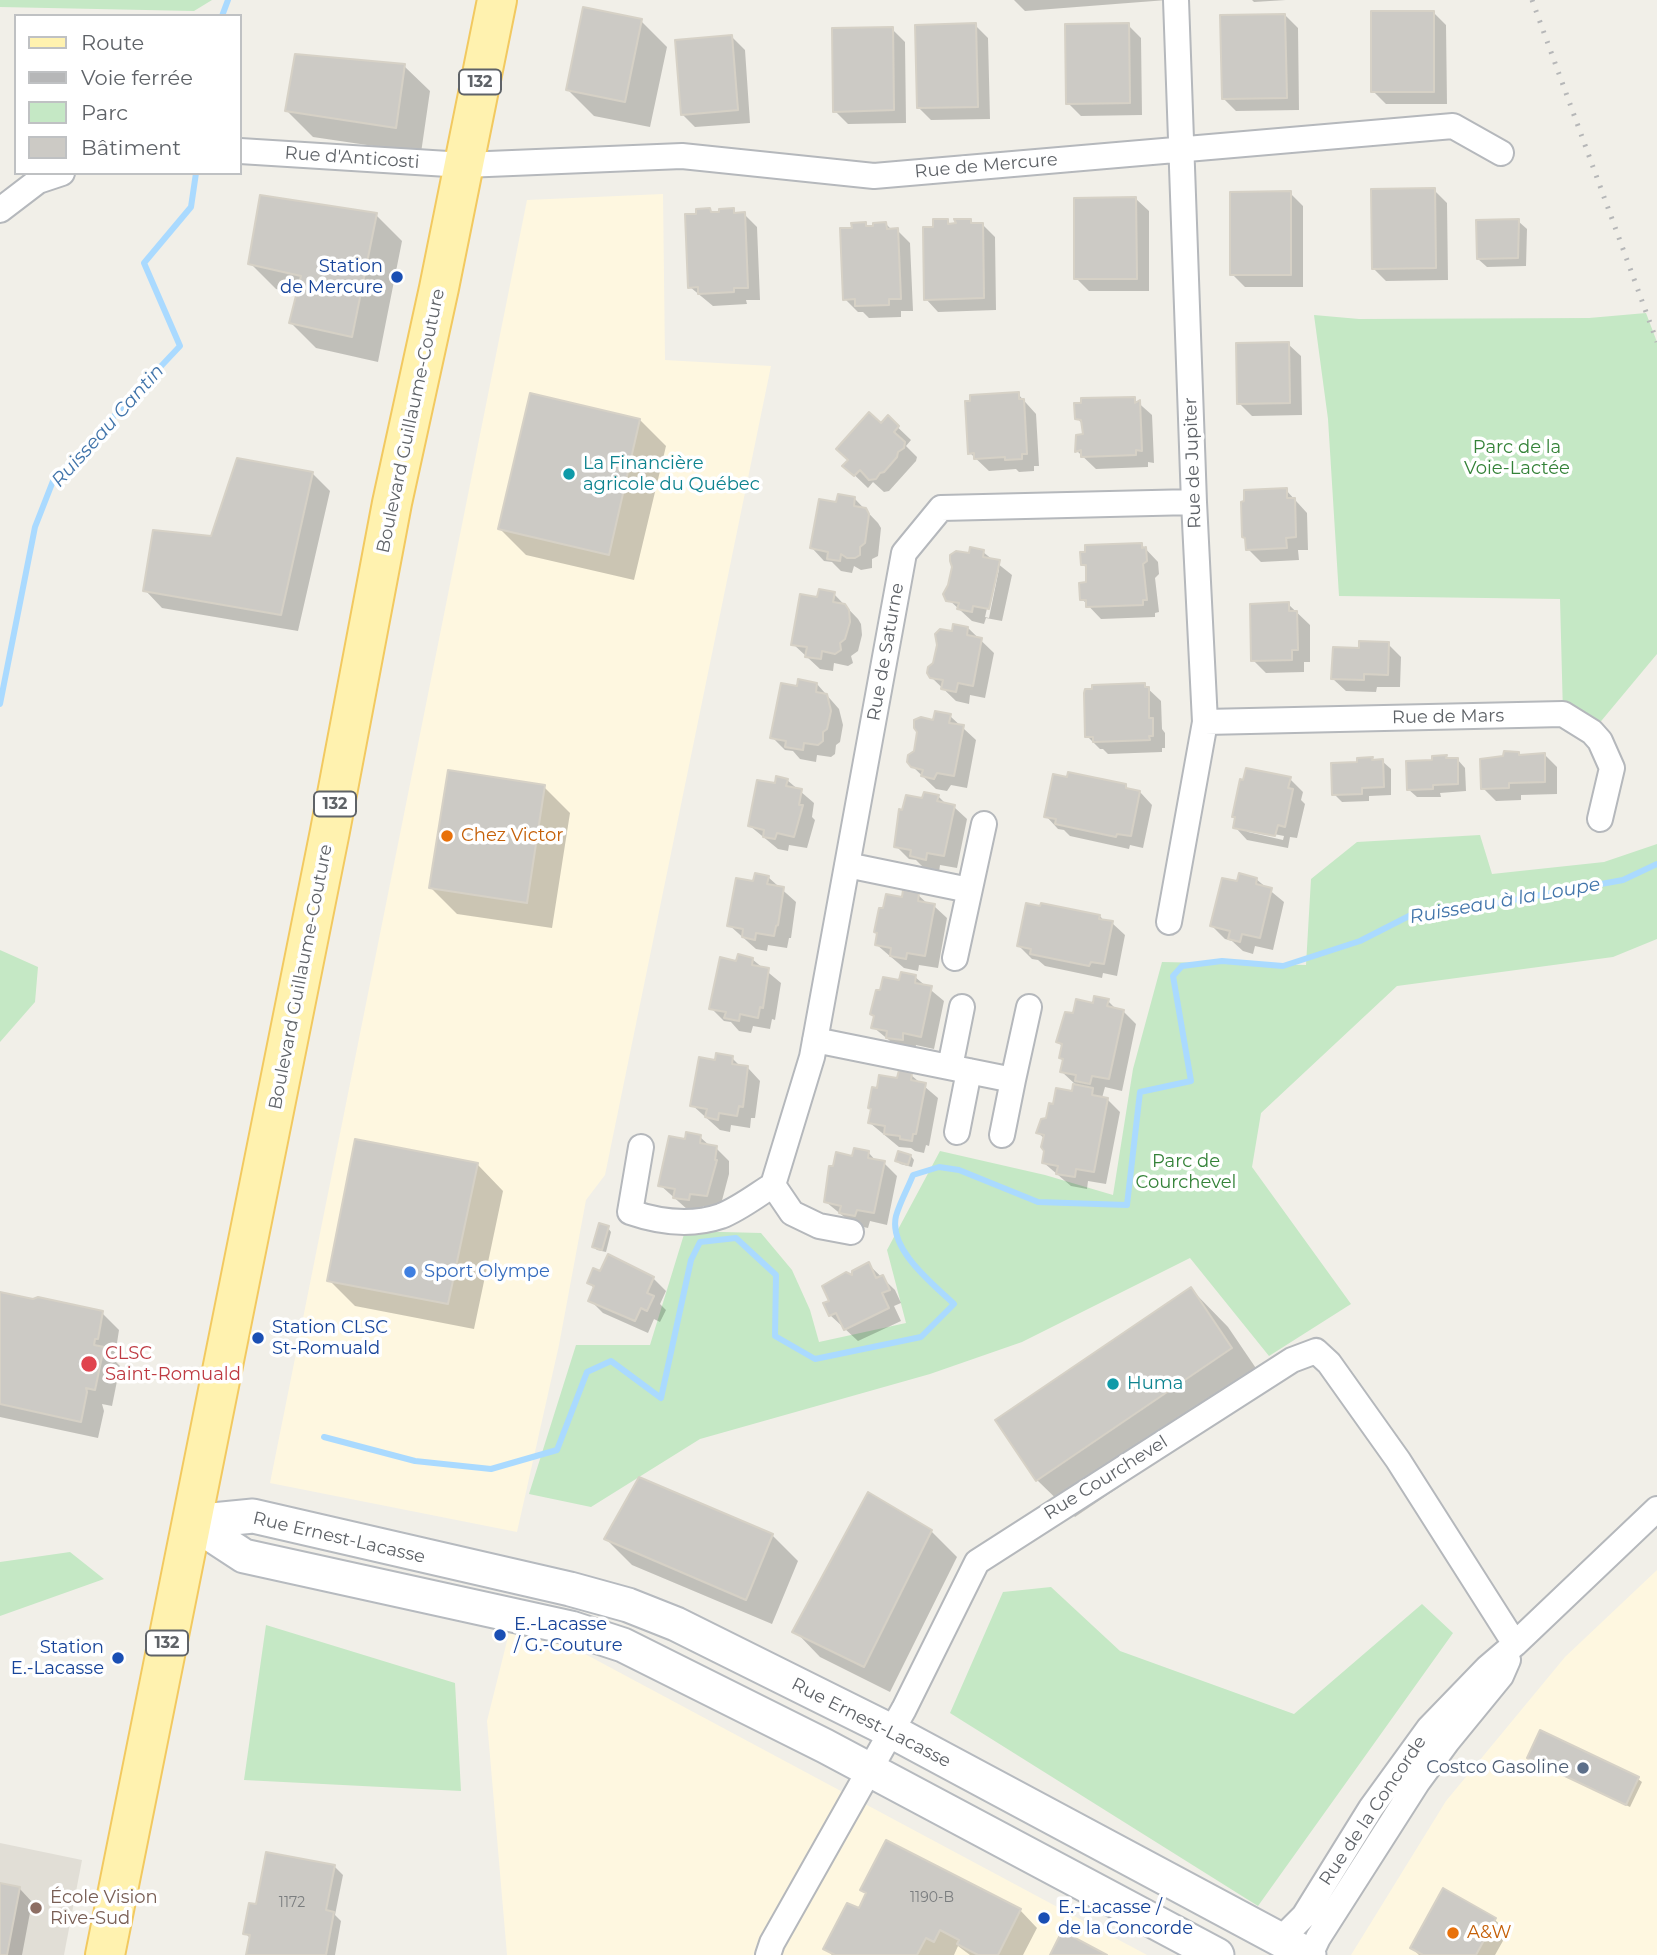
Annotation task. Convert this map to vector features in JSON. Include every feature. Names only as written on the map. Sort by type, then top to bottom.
[{"type":"main road","name":"Boulevard Guillaume-Couture","points":[[105,1955],[330,831],[392,503],[497,0]]},
{"type":"street","name":"Rue de Jupiter","points":[[1169,922],[1205,722],[1194,502],[1176,0]]},
{"type":"street","name":"Rue de Mercure","points":[[464,165],[682,156],[874,176],[1453,125],[1501,153]]},
{"type":"street","name":"Rue d'Anticosti","points":[[242,151],[464,165]]},
{"type":"street","points":[[0,210],[38,181],[56,175]]},
{"type":"street","name":"Rue de Saturne","points":[[773,1185],[814,1048],[904,553],[941,508],[1194,502]]},
{"type":"street","name":"Rue de Mars","points":[[1205,722],[1563,715],[1592,732],[1600,741],[1612,768],[1600,819]]},
{"type":"street","points":[[955,958],[984,824]]},
{"type":"street","points":[[847,865],[969,890]]},
{"type":"street","points":[[957,1132],[962,1007]]},
{"type":"street","points":[[1002,1135],[1029,1007]]},
{"type":"street","points":[[814,1048],[959,1069],[1013,1080]]},
{"type":"street","points":[[641,1147],[630,1212],[647,1218],[691,1223],[723,1216],[773,1185],[792,1213],[819,1226],[851,1232]]},
{"type":"street","name":"Rue Courchevel","points":[[768,1955],[772,1943],[904,1709],[977,1562],[1292,1360],[1316,1351],[1329,1363],[1398,1460],[1515,1644]]},
{"type":"street","name":"Rue de la Concorde","points":[[1292,1951],[1304,1916],[1371,1808],[1429,1728],[1487,1668],[1657,1509]]},
{"type":"street","name":"Rue Ernest-Lacasse","points":[[192,1522],[253,1516],[570,1589],[628,1605],[676,1624],[891,1731],[1292,1951]]},
{"type":"street","points":[[192,1522],[244,1556],[571,1628],[623,1645],[869,1768],[1217,1955]]},
{"type":"street","name":"Rue de la Concorde","points":[[1292,1951],[1318,1938],[1416,1783],[1501,1676],[1515,1644]]},
{"type":"shaded area","points":[[663,194],[665,360],[771,366],[605,1175],[586,1200],[559,1345],[517,1532],[270,1483],[527,200]]},
{"type":"shaded area","points":[[1657,1570],[1657,1955],[1351,1955],[1446,1801],[1565,1657]]},
{"type":"shaded area","points":[[509,1633],[572,1647],[1147,1955],[507,1955],[487,1721]]},
{"type":"shaded area","name":"École Vision Rive-Sud","points":[[0,1843],[82,1860],[64,1955],[0,1955]]},
{"type":"green space","points":[[0,0],[212,0],[194,11],[0,7]]},
{"type":"green space","name":"Parc de la Voie-Lactée","points":[[1646,313],[1657,342],[1657,654],[1592,732],[1563,714],[1560,599],[1339,596],[1328,419],[1314,315],[1359,319],[1589,318]]},
{"type":"green space","name":"Parc de Courchevel","points":[[1480,835],[1492,874],[1604,862],[1657,844],[1657,939],[1613,957],[1397,986],[1261,1113],[1252,1167],[1351,1304],[1269,1356],[1190,1258],[1022,1342],[930,1374],[700,1439],[591,1507],[529,1494],[576,1345],[650,1345],[685,1231],[761,1233],[792,1270],[810,1310],[819,1342],[906,1323],[887,1250],[940,1151],[1045,1175],[1113,1195],[1133,1069],[1162,962],[1306,965],[1311,879],[1357,842]]},
{"type":"green space","points":[[0,950],[38,967],[35,1002],[0,1042]]},
{"type":"green space","points":[[70,1552],[104,1579],[0,1616],[0,1562]]},
{"type":"green space","points":[[1051,1587],[1120,1651],[1294,1714],[1422,1604],[1453,1633],[1258,1906],[950,1713],[1003,1592]]},
{"type":"green space","points":[[266,1625],[455,1683],[461,1791],[244,1780]]},
{"type":"building","points":[[583,7],[642,19],[625,102],[566,90]]},
{"type":"building","points":[[1371,11],[1434,11],[1434,92],[1371,92]]},
{"type":"building","points":[[1285,14],[1287,98],[1222,99],[1220,15]]},
{"type":"building","points":[[976,23],[978,107],[917,108],[915,25]]},
{"type":"building","points":[[1129,23],[1130,103],[1066,104],[1065,24]]},
{"type":"building","points":[[893,27],[894,110],[833,112],[832,28]]},
{"type":"building","points":[[732,35],[738,110],[681,115],[675,40]]},
{"type":"building","points":[[295,54],[405,64],[396,128],[285,111]]},
{"type":"building","points":[[1435,188],[1436,268],[1372,269],[1371,189]]},
{"type":"building","points":[[1291,191],[1291,275],[1230,275],[1230,192]]},
{"type":"building","points":[[260,195],[377,213],[352,337],[289,323],[301,276],[248,264]]},
{"type":"building","points":[[1136,197],[1137,279],[1074,279],[1074,198]]},
{"type":"building","points":[[710,208],[711,212],[734,208],[734,213],[745,212],[748,288],[734,288],[734,292],[698,294],[698,287],[688,288],[685,214],[696,214],[696,209]]},
{"type":"building","points":[[933,219],[948,219],[948,224],[956,223],[954,219],[971,219],[971,223],[983,223],[984,298],[924,300],[923,227],[933,227]]},
{"type":"building","points":[[1519,219],[1518,258],[1477,259],[1476,220]]},
{"type":"building","points":[[866,222],[866,226],[886,222],[887,229],[898,228],[901,299],[889,299],[889,305],[855,306],[855,299],[843,300],[840,228],[852,228],[851,223]]},
{"type":"building","points":[[1289,342],[1290,403],[1237,404],[1236,343]]},
{"type":"building","points":[[1019,392],[1019,399],[1024,399],[1027,454],[1022,454],[1022,459],[974,459],[974,453],[968,454],[965,401],[970,401],[970,395]]},
{"type":"building","name":"La Financière agricole du Québec","points":[[530,393],[640,419],[609,555],[498,529]]},
{"type":"building","points":[[1135,397],[1135,403],[1140,400],[1142,451],[1136,450],[1136,455],[1081,457],[1081,450],[1075,452],[1076,435],[1083,434],[1081,420],[1075,419],[1074,403],[1081,403],[1081,398]]},
{"type":"building","points":[[869,412],[881,423],[888,415],[899,426],[894,432],[905,442],[904,448],[884,472],[876,479],[869,480],[860,470],[854,476],[842,466],[848,460],[836,449]]},
{"type":"building","points":[[237,458],[313,472],[281,615],[143,591],[153,530],[211,536]]},
{"type":"building","points":[[1287,488],[1287,498],[1295,498],[1296,537],[1286,538],[1287,548],[1246,550],[1245,538],[1242,537],[1241,502],[1244,501],[1244,490]]},
{"type":"building","points":[[838,494],[855,497],[854,506],[866,508],[869,514],[865,543],[860,547],[860,555],[847,558],[841,554],[840,561],[827,559],[828,552],[810,548],[819,499],[836,502]]},
{"type":"building","points":[[1142,543],[1142,548],[1146,547],[1147,561],[1143,564],[1147,600],[1143,600],[1143,605],[1086,607],[1086,600],[1080,600],[1079,583],[1086,582],[1086,565],[1081,565],[1080,552],[1085,552],[1085,545]]},
{"type":"building","points":[[970,547],[984,550],[983,557],[1000,560],[989,609],[973,606],[972,612],[957,609],[959,603],[946,601],[943,594],[952,567],[950,555],[956,551],[969,553]]},
{"type":"building","points":[[819,589],[835,592],[833,602],[845,604],[849,610],[850,622],[845,639],[840,643],[841,650],[835,654],[822,651],[821,659],[805,657],[807,647],[791,645],[800,594],[817,597]]},
{"type":"building","points":[[1289,602],[1289,611],[1297,611],[1298,650],[1292,650],[1292,660],[1251,661],[1250,604]]},
{"type":"building","points":[[953,624],[968,627],[967,635],[982,638],[973,686],[958,683],[956,692],[941,689],[943,680],[930,678],[927,673],[928,667],[933,663],[937,645],[935,634],[940,629],[952,631]]},
{"type":"building","points":[[1359,641],[1389,642],[1388,675],[1364,674],[1364,680],[1331,679],[1333,647],[1359,648]]},
{"type":"building","points":[[798,679],[817,683],[816,692],[827,694],[831,711],[827,729],[823,732],[823,741],[818,745],[804,743],[803,750],[785,747],[786,741],[770,738],[781,683],[797,686]]},
{"type":"building","points":[[1145,683],[1145,687],[1149,687],[1149,718],[1153,718],[1153,736],[1149,736],[1150,740],[1093,742],[1093,737],[1085,737],[1085,689],[1092,689],[1092,685]]},
{"type":"building","points":[[935,711],[951,714],[949,723],[964,725],[954,776],[937,773],[934,779],[921,776],[923,770],[911,767],[907,762],[908,755],[914,751],[917,732],[914,720],[921,717],[933,720]]},
{"type":"building","points":[[1504,751],[1519,752],[1519,755],[1545,753],[1545,782],[1509,783],[1509,788],[1481,789],[1480,759],[1503,756]]},
{"type":"building","points":[[1447,755],[1446,758],[1458,758],[1458,784],[1407,790],[1406,761],[1432,760],[1432,756]]},
{"type":"building","points":[[1373,757],[1372,760],[1383,759],[1384,787],[1362,788],[1362,794],[1332,795],[1331,763],[1357,762],[1357,758]]},
{"type":"building","points":[[1246,768],[1291,777],[1288,788],[1293,789],[1285,827],[1278,825],[1275,836],[1233,828],[1235,817],[1232,817],[1240,779],[1243,780]]},
{"type":"building","points":[[448,770],[545,785],[527,903],[429,888]]},
{"type":"building","points":[[1068,772],[1126,784],[1126,788],[1140,791],[1131,836],[1117,834],[1116,837],[1055,824],[1056,819],[1044,817],[1053,774],[1067,777]]},
{"type":"building","points":[[776,776],[788,779],[786,786],[802,789],[799,805],[803,805],[794,837],[777,833],[775,839],[763,837],[764,830],[748,826],[757,780],[775,783]]},
{"type":"building","points":[[924,792],[939,795],[937,801],[955,805],[944,856],[927,853],[926,860],[910,856],[911,850],[894,847],[899,809],[902,810],[906,795],[922,798]]},
{"type":"building","points":[[755,873],[769,876],[767,884],[784,887],[774,936],[756,933],[755,940],[742,937],[743,929],[727,926],[736,878],[753,881]]},
{"type":"building","points":[[1239,873],[1257,878],[1256,884],[1272,888],[1260,938],[1242,934],[1240,942],[1228,939],[1230,931],[1210,926],[1222,878],[1237,881]]},
{"type":"building","points":[[903,890],[919,893],[918,901],[935,904],[925,956],[907,953],[906,959],[890,956],[891,948],[875,945],[877,933],[874,932],[879,908],[883,908],[886,894],[902,897]]},
{"type":"building","points":[[1026,903],[1040,906],[1041,903],[1100,915],[1099,919],[1113,921],[1104,964],[1091,962],[1089,966],[1030,954],[1031,949],[1017,946]]},
{"type":"building","points":[[738,954],[753,958],[752,965],[769,968],[763,1008],[760,1007],[758,1018],[740,1014],[739,1021],[724,1018],[726,1012],[709,1009],[720,957],[736,961]]},
{"type":"building","points":[[901,972],[916,975],[915,983],[932,986],[921,1037],[903,1033],[903,1040],[886,1038],[887,1031],[871,1028],[874,1016],[870,1014],[876,990],[880,990],[883,977],[899,980]]},
{"type":"building","points":[[1094,996],[1109,999],[1107,1006],[1124,1010],[1109,1079],[1092,1076],[1090,1084],[1075,1081],[1076,1075],[1060,1072],[1062,1044],[1056,1042],[1065,1012],[1073,1013],[1076,999],[1093,1003]]},
{"type":"building","points":[[716,1053],[733,1056],[732,1064],[748,1066],[743,1107],[739,1106],[737,1116],[719,1113],[718,1120],[705,1117],[707,1109],[690,1106],[699,1057],[715,1060]]},
{"type":"building","points":[[899,1070],[912,1073],[911,1080],[926,1083],[916,1134],[913,1134],[912,1141],[884,1134],[885,1126],[868,1123],[872,1087],[877,1088],[879,1075],[897,1078]]},
{"type":"building","points":[[1073,1084],[1093,1088],[1092,1095],[1108,1098],[1094,1172],[1076,1169],[1075,1177],[1056,1174],[1058,1166],[1042,1163],[1044,1151],[1041,1147],[1044,1135],[1036,1133],[1041,1119],[1046,1118],[1049,1103],[1053,1104],[1056,1088],[1072,1091]]},
{"type":"building","points":[[686,1132],[701,1135],[700,1143],[717,1146],[717,1160],[707,1196],[690,1194],[689,1200],[673,1198],[675,1189],[658,1186],[669,1136],[685,1139]]},
{"type":"building","points":[[355,1139],[478,1163],[448,1304],[327,1281]]},
{"type":"building","points":[[854,1148],[869,1151],[868,1158],[885,1161],[874,1213],[857,1210],[855,1216],[839,1213],[841,1206],[824,1202],[829,1166],[833,1166],[836,1152],[852,1156]]},
{"type":"building","points":[[898,1151],[911,1155],[908,1165],[895,1161]]},
{"type":"building","points":[[599,1223],[609,1226],[602,1250],[592,1247]]},
{"type":"building","points":[[608,1254],[654,1277],[647,1293],[654,1296],[647,1311],[641,1308],[635,1321],[588,1301],[594,1286],[587,1283],[593,1268],[600,1271]]},
{"type":"building","points":[[869,1262],[876,1278],[883,1275],[890,1290],[882,1293],[889,1308],[844,1330],[836,1313],[829,1316],[823,1303],[829,1301],[822,1286],[846,1272],[852,1275],[852,1271]]},
{"type":"building","name":"Huma","points":[[1191,1287],[1232,1348],[1036,1481],[995,1420]]},
{"type":"building","points":[[0,1292],[103,1311],[98,1339],[95,1339],[94,1345],[104,1347],[95,1390],[86,1388],[81,1422],[0,1404]]},
{"type":"building","points":[[639,1477],[773,1534],[746,1600],[604,1539]]},
{"type":"building","points":[[868,1492],[932,1530],[864,1667],[792,1632]]},
{"type":"building","name":"Costco Gasoline","points":[[1540,1730],[1639,1777],[1626,1805],[1527,1758]]},
{"type":"building","points":[[886,1840],[1021,1909],[998,1955],[978,1955],[957,1944],[959,1940],[940,1930],[934,1942],[926,1938],[917,1955],[835,1955],[823,1949],[847,1903],[859,1908],[866,1893],[860,1890]]},
{"type":"building","points":[[266,1852],[335,1865],[326,1910],[334,1912],[326,1955],[246,1955],[250,1935],[243,1934],[249,1903],[256,1904]]},
{"type":"building","points":[[0,1883],[20,1887],[7,1955],[0,1955]]},
{"type":"building","name":"A&W","points":[[1443,1888],[1496,1918],[1476,1955],[1423,1955],[1410,1948]]},
{"type":"building","points":[[1062,1931],[1107,1955],[1050,1955]]},
{"type":"waterway","name":"Ruisseau Cantin","points":[[223,14],[228,0]]},
{"type":"waterway","name":"Ruisseau Cantin","points":[[0,704],[35,527],[53,481],[180,346],[144,263],[191,207],[196,175]]},
{"type":"waterway","name":"Ruisseau à la Loupe","points":[[324,1437],[415,1461],[491,1469],[557,1450],[587,1372],[611,1361],[661,1398],[691,1260],[700,1242],[736,1238],[776,1275],[775,1336],[815,1359],[921,1337],[954,1304],[914,1265],[899,1241],[895,1228],[896,1216],[913,1175],[939,1167],[959,1170],[1038,1202],[1127,1205],[1140,1092],[1191,1081],[1173,976],[1182,966],[1222,961],[1283,966],[1360,941],[1411,915],[1486,905],[1623,880],[1657,864]]},
{"type":"railway","points":[[1532,0],[1657,342]]},
{"type":"place","name":"Station de Mercure","points":[[397,277]]},
{"type":"place","name":"La Financière agricole du Québec","points":[[569,474]]},
{"type":"place","name":"Chez Victor","points":[[447,836]]},
{"type":"place","name":"Sport Olympe","points":[[410,1272]]},
{"type":"place","name":"Station CLSC St-Romuald","points":[[258,1338]]},
{"type":"place","name":"CLSC Saint-Romuald","points":[[89,1364]]},
{"type":"place","name":"Huma","points":[[1113,1384]]},
{"type":"place","name":"E.-Lacasse / G.-Couture","points":[[500,1635]]},
{"type":"place","name":"Station E.-Lacasse","points":[[118,1658]]},
{"type":"place","name":"Costco Gasoline","points":[[1583,1768]]},
{"type":"place","name":"École Vision Rive-Sud","points":[[36,1908]]},
{"type":"place","name":"E.-Lacasse / de la Concorde","points":[[1044,1918]]},
{"type":"place","name":"A&W","points":[[1453,1933]]}]
